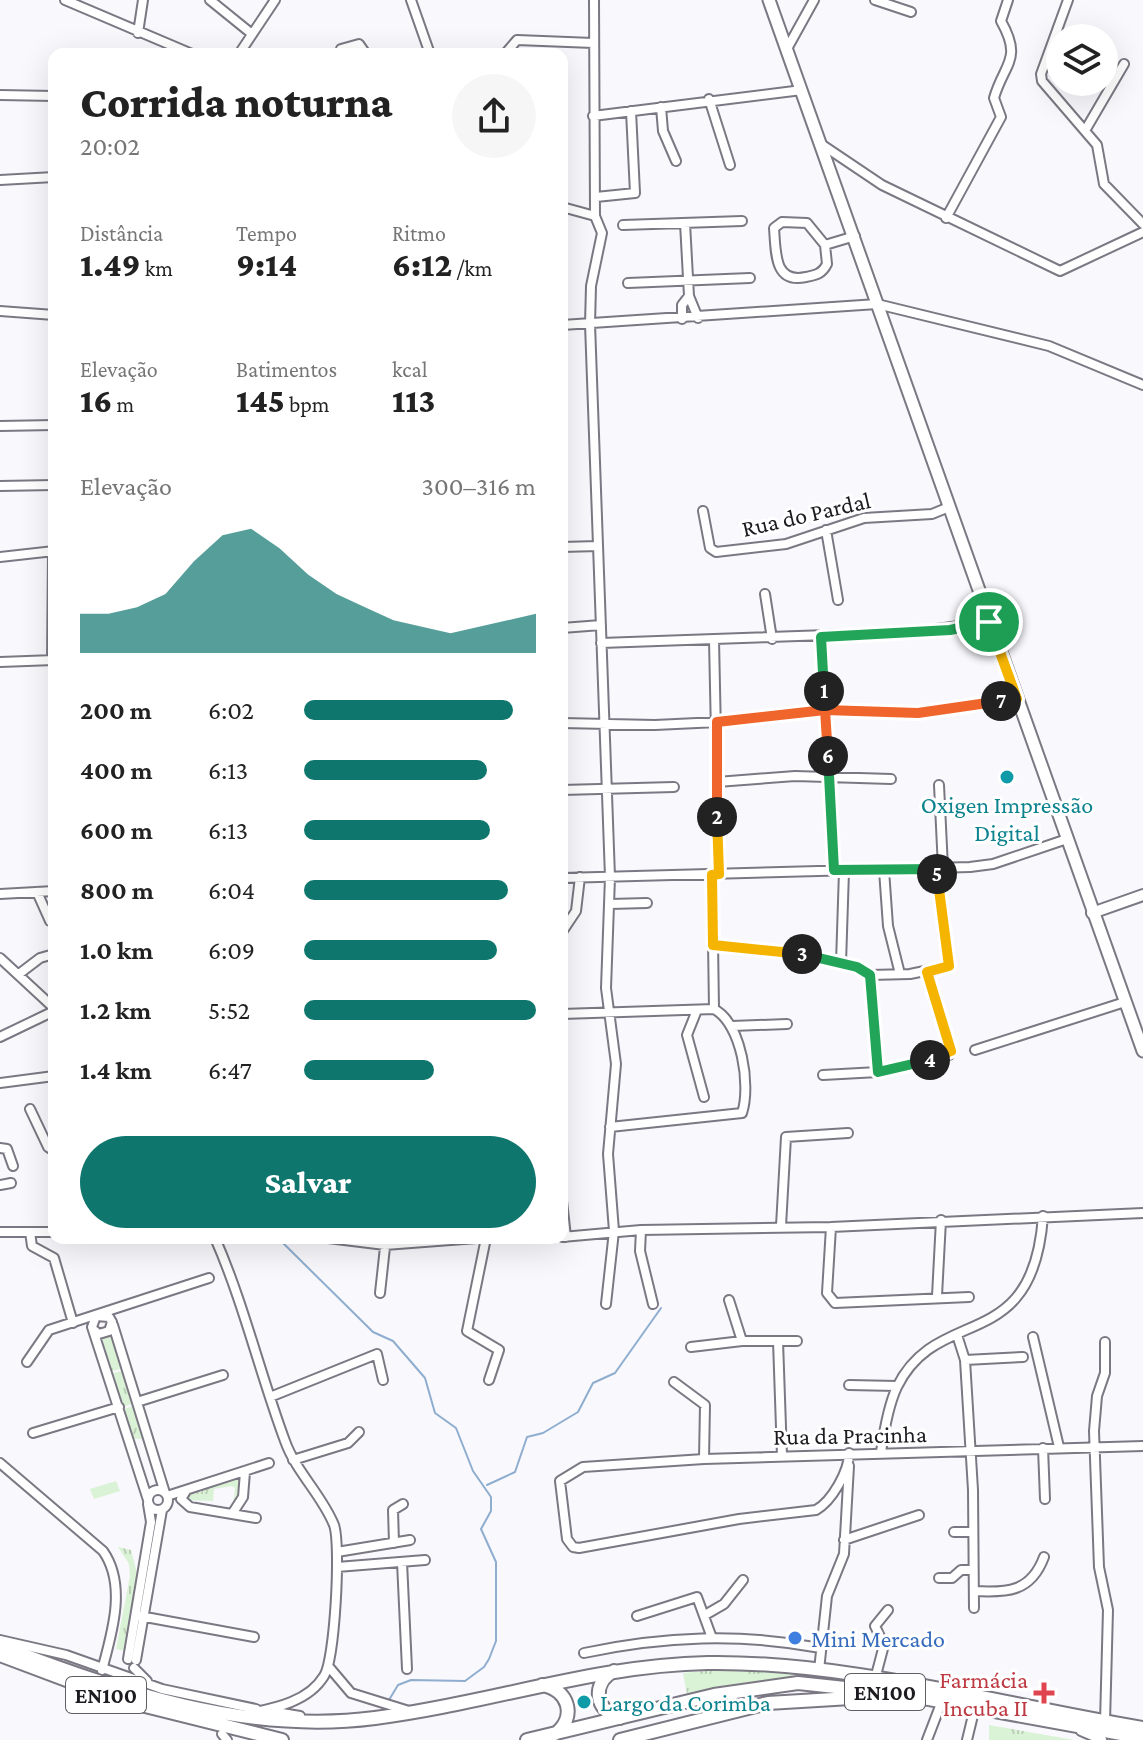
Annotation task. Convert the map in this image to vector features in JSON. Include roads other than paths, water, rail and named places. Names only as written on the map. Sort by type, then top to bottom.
[{"type":"main road","points":[[769,0],[1143,1051]]},
{"type":"main road","name":"EN100","points":[[0,1643],[133,1694],[235,1716],[373,1719],[618,1670],[737,1663],[819,1670],[1143,1728]]},
{"type":"main road","name":"EN100","points":[[0,1655],[70,1682],[251,1740]]},
{"type":"main road","points":[[618,1670],[602,1681],[598,1697],[608,1714],[628,1717]]},
{"type":"main road","name":"EN100","points":[[527,1740],[770,1684],[814,1683],[901,1694],[1143,1738]]},
{"type":"main road","points":[[537,1685],[557,1690],[568,1708],[562,1728],[548,1737]]},
{"type":"main road","name":"EN100","points":[[620,1740],[768,1703],[901,1694]]},
{"type":"main road","name":"EN100","points":[[222,1733],[282,1740]]},
{"type":"street","points":[[65,0],[177,48]]},
{"type":"street","points":[[138,33],[143,0]]},
{"type":"street","points":[[210,0],[252,34]]},
{"type":"street","points":[[243,48],[275,0]]},
{"type":"street","points":[[411,0],[428,48]]},
{"type":"street","points":[[594,0],[595,216],[602,233],[591,286],[590,324],[610,877],[606,988],[616,1064],[608,1180],[614,1231],[606,1304]]},
{"type":"street","points":[[788,47],[814,0]]},
{"type":"street","points":[[875,0],[911,12]]},
{"type":"street","points":[[946,218],[1001,117],[994,98],[1012,55],[1010,38],[1001,21],[1008,0]]},
{"type":"street","points":[[1068,0],[1041,78],[1086,129],[1098,148],[1101,180],[1143,224]]},
{"type":"street","points":[[510,48],[517,40],[593,43]]},
{"type":"street","points":[[1086,129],[1124,64]]},
{"type":"street","points":[[593,116],[709,99],[802,90]]},
{"type":"street","points":[[0,95],[48,96]]},
{"type":"street","points":[[709,99],[730,165]]},
{"type":"street","points":[[661,107],[663,131],[676,161]]},
{"type":"street","points":[[596,197],[635,193],[631,111]]},
{"type":"street","points":[[821,144],[882,185],[1060,271],[1143,232]]},
{"type":"street","points":[[0,180],[48,177]]},
{"type":"street","points":[[568,209],[595,216]]},
{"type":"street","points":[[623,225],[742,221]]},
{"type":"street","points":[[782,222],[807,223],[825,245],[824,270],[818,275],[791,280],[780,270],[774,228],[782,222]]},
{"type":"street","points":[[685,223],[689,296],[698,318]]},
{"type":"street","points":[[825,245],[855,236]]},
{"type":"street","points":[[628,283],[750,278]]},
{"type":"street","points":[[682,319],[682,305],[689,296]]},
{"type":"street","points":[[568,325],[877,304],[1049,346],[1143,385]]},
{"type":"street","points":[[0,311],[48,315]]},
{"type":"street","points":[[0,426],[48,425]]},
{"type":"street","points":[[0,486],[48,485]]},
{"type":"street","name":"Rua do Pardal","points":[[703,511],[710,548],[716,552],[786,544],[864,518],[932,514],[949,507]]},
{"type":"street","points":[[826,530],[838,600]]},
{"type":"street","points":[[568,547],[598,546]]},
{"type":"street","points":[[0,557],[48,552]]},
{"type":"street","points":[[765,594],[772,639]]},
{"type":"street","points":[[601,643],[821,637],[950,630],[989,622]]},
{"type":"street","points":[[568,628],[601,625]]},
{"type":"street","points":[[821,637],[834,870]]},
{"type":"street","points":[[610,1127],[742,1113],[742,1057],[732,1026],[714,1009],[717,722],[714,640]]},
{"type":"street","points":[[0,662],[48,660]]},
{"type":"street","points":[[568,723],[603,721],[655,725],[717,722],[825,710],[918,713],[1017,699]]},
{"type":"street","points":[[717,782],[829,776],[891,779]]},
{"type":"street","points":[[713,945],[786,951],[841,963],[870,975],[927,972],[949,966],[940,868],[939,785]]},
{"type":"street","points":[[568,790],[674,787]]},
{"type":"street","points":[[568,878],[884,870],[993,864],[1067,839]]},
{"type":"street","points":[[884,870],[888,926],[900,974]]},
{"type":"street","points":[[841,963],[844,871]]},
{"type":"street","points":[[568,923],[576,911],[580,877]]},
{"type":"street","points":[[0,894],[48,891]]},
{"type":"street","points":[[37,892],[48,917]]},
{"type":"street","points":[[1092,913],[1143,895]]},
{"type":"street","points":[[610,904],[647,903]]},
{"type":"street","points":[[19,974],[48,956]]},
{"type":"street","points":[[0,958],[48,1003]]},
{"type":"street","points":[[823,1075],[878,1072],[945,1057],[951,1051],[927,972]]},
{"type":"street","points":[[870,975],[878,1072]]},
{"type":"street","points":[[41,994],[48,992]]},
{"type":"street","points":[[975,1050],[1125,1002]]},
{"type":"street","points":[[568,1014],[714,1009]]},
{"type":"street","points":[[697,1010],[687,1035],[704,1097]]},
{"type":"street","points":[[0,1037],[48,1013]]},
{"type":"street","points":[[732,1026],[787,1024]]},
{"type":"street","points":[[0,1083],[48,1077]]},
{"type":"street","points":[[30,1109],[48,1147]]},
{"type":"street","points":[[781,1226],[786,1137],[848,1133]]},
{"type":"street","points":[[0,1148],[7,1149],[13,1166]]},
{"type":"street","points":[[0,1185],[11,1183]]},
{"type":"street","points":[[568,1237],[614,1231],[831,1227],[1143,1213]]},
{"type":"street","points":[[881,1452],[897,1386],[926,1353],[988,1322],[1014,1302],[1038,1261],[1043,1216]]},
{"type":"street","points":[[937,1296],[941,1220]]},
{"type":"street","points":[[831,1227],[827,1293],[835,1303],[937,1296],[969,1297]]},
{"type":"street","points":[[641,1230],[640,1251],[653,1304]]},
{"type":"street","points":[[0,1232],[48,1232]]},
{"type":"street","points":[[30,1232],[32,1246],[54,1258],[78,1321],[106,1333],[117,1309]]},
{"type":"street","points":[[217,1244],[293,1460],[334,1526],[337,1552],[329,1667],[324,1678],[303,1696],[266,1710],[235,1716]]},
{"type":"street","points":[[380,1293],[385,1244]]},
{"type":"street","points":[[485,1244],[467,1327],[468,1333],[499,1350],[489,1380]]},
{"type":"street","points":[[27,1362],[49,1330],[209,1278]]},
{"type":"street","points":[[729,1300],[742,1341]]},
{"type":"street","points":[[99,1314],[112,1321],[165,1501],[139,1616]]},
{"type":"street","points":[[99,1314],[92,1321],[93,1329],[148,1502],[151,1522],[131,1663],[122,1674],[113,1674]]},
{"type":"street","points":[[957,1335],[965,1360],[974,1608]]},
{"type":"street","points":[[1033,1337],[1059,1447]]},
{"type":"street","points":[[691,1347],[742,1341],[797,1341]]},
{"type":"street","points":[[778,1341],[782,1456]]},
{"type":"street","points":[[1105,1342],[1105,1373],[1094,1415],[1099,1567],[1108,1610],[1105,1722]]},
{"type":"street","points":[[270,1397],[377,1354],[383,1380]]},
{"type":"street","points":[[965,1360],[1023,1357]]},
{"type":"street","points":[[137,1402],[223,1375]]},
{"type":"street","points":[[674,1382],[705,1405],[704,1459]]},
{"type":"street","points":[[849,1385],[897,1386]]},
{"type":"street","points":[[33,1433],[119,1407]]},
{"type":"street","points":[[293,1460],[348,1443],[359,1432]]},
{"type":"street","name":"Rua da Pracinha","points":[[849,1465],[825,1504],[816,1510],[739,1519],[579,1548],[573,1547],[567,1539],[561,1479],[583,1467],[849,1453],[970,1453],[1143,1446]]},
{"type":"street","points":[[1043,1448],[1045,1499]]},
{"type":"street","points":[[819,1670],[827,1596],[841,1564],[849,1453]]},
{"type":"street","points":[[0,1463],[103,1551],[116,1574],[117,1592],[102,1670]]},
{"type":"street","points":[[148,1502],[152,1509],[186,1490],[269,1463]]},
{"type":"street","points":[[232,1514],[243,1497],[245,1472]]},
{"type":"street","points":[[186,1490],[181,1499],[190,1507]]},
{"type":"street","points":[[148,1502],[152,1492],[165,1501],[256,1518]]},
{"type":"street","points":[[394,1543],[393,1510],[403,1504]]},
{"type":"street","points":[[844,1540],[919,1515]]},
{"type":"street","points":[[954,1532],[973,1532]]},
{"type":"street","points":[[337,1552],[410,1540]]},
{"type":"street","points":[[974,1591],[1014,1591],[1033,1579],[1044,1557]]},
{"type":"street","points":[[337,1567],[425,1560]]},
{"type":"street","points":[[402,1562],[407,1669]]},
{"type":"street","points":[[939,1578],[952,1578],[961,1570],[973,1570]]},
{"type":"street","points":[[705,1615],[724,1604],[743,1580]]},
{"type":"street","points":[[637,1616],[693,1597],[699,1599],[712,1638]]},
{"type":"street","points":[[874,1680],[884,1641],[875,1626],[888,1610]]},
{"type":"street","points":[[139,1616],[254,1637]]},
{"type":"street","points":[[584,1653],[625,1643],[712,1638],[778,1640],[821,1648]]},
{"type":"street","points":[[0,1643],[66,1655],[162,1689],[320,1720]]},
{"type":"street","points":[[131,1663],[143,1679],[162,1689]]},
{"type":"street","points":[[329,1667],[351,1693],[412,1711]]},
{"type":"street","points":[[927,1740],[942,1701]]},
{"type":"street","points":[[967,1740],[975,1707]]},
{"type":"street","points":[[1065,1724],[1102,1740]]},
{"type":"waterway","points":[[284,1244],[373,1332],[393,1341],[425,1378],[435,1413],[456,1428],[473,1471],[491,1497],[491,1511],[481,1529],[496,1562],[496,1641],[489,1659],[484,1667],[465,1681],[411,1680],[398,1685],[389,1700]]},
{"type":"waterway","points":[[487,1485],[515,1472],[527,1437],[543,1433],[578,1412],[593,1383],[615,1373],[661,1308]]},
{"type":"place","name":"Oxigen Impressão Digital","points":[[1007,777]]},
{"type":"place","name":"Mini Mercado","points":[[795,1638]]},
{"type":"place","name":"Farmácia Incuba II","points":[[1044,1693]]},
{"type":"place","name":"Largo da Corimba","points":[[584,1702]]}]
